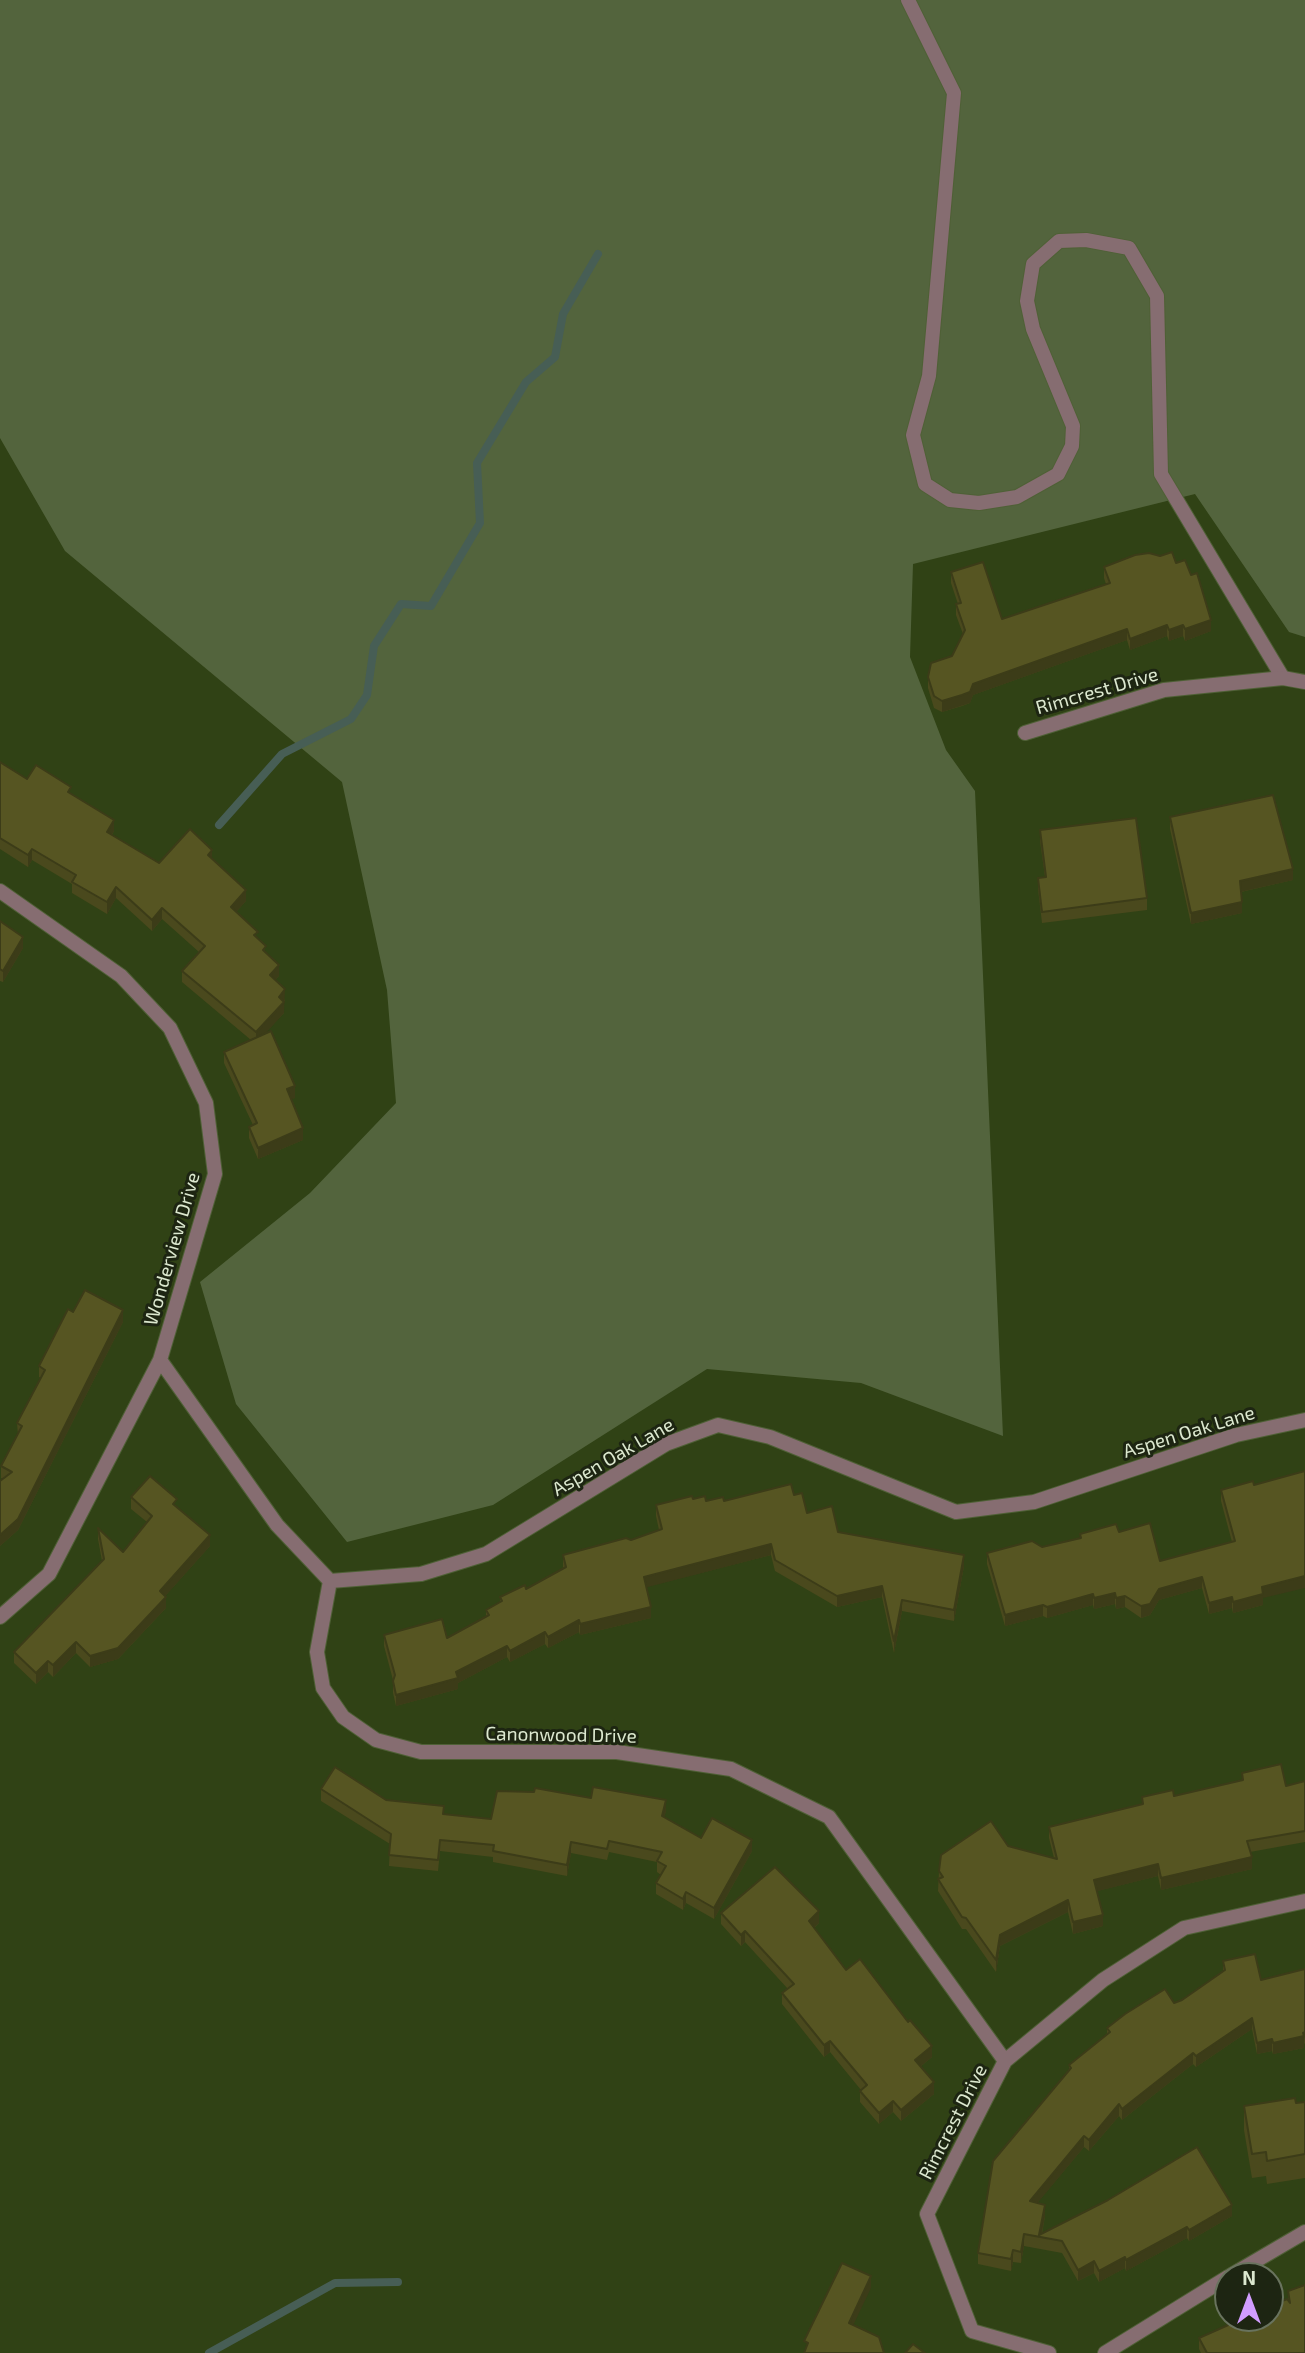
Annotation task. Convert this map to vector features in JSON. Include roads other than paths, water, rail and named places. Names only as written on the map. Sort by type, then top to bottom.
[{"type":"street","points":[[908,0],[954,93],[929,376],[914,435],[925,484],[950,500],[979,503],[1017,497],[1058,474],[1072,446],[1073,426],[1033,329],[1027,301],[1033,264],[1059,241],[1086,240],[1129,248],[1157,296],[1161,474],[1283,678]]},
{"type":"street","name":"Rimcrest Drive","points":[[1025,733],[1164,690],[1283,678],[1305,682]]},
{"type":"street","name":"Wonderview Drive","points":[[0,891],[121,976],[170,1028],[206,1103],[215,1174],[160,1360],[49,1574],[0,1617]]},
{"type":"street","points":[[160,1360],[277,1525],[330,1581]]},
{"type":"street","name":"Aspen Oak Lane","points":[[330,1581],[421,1574],[486,1555],[666,1444],[718,1424],[770,1437],[956,1512],[1034,1502],[1236,1435],[1305,1420]]},
{"type":"street","name":"Canonwood Drive","points":[[330,1581],[317,1652],[323,1688],[343,1717],[376,1740],[421,1752],[617,1752],[731,1769],[829,1817],[1005,2061]]},
{"type":"street","name":"Rimcrest Drive","points":[[1049,2353],[972,2331],[927,2214],[1005,2061],[1103,1980],[1184,1928],[1305,1902]]},
{"type":"street","points":[[1253,2262],[1305,2232]]},
{"type":"street","points":[[1105,2353],[1214,2285]]},
{"type":"waterway","points":[[219,825],[282,754],[351,719],[367,695],[374,646],[401,604],[431,606],[480,523],[477,463],[526,382],[555,357],[563,314],[598,254]]},
{"type":"waterway","points":[[209,2353],[335,2283],[398,2282]]}]
